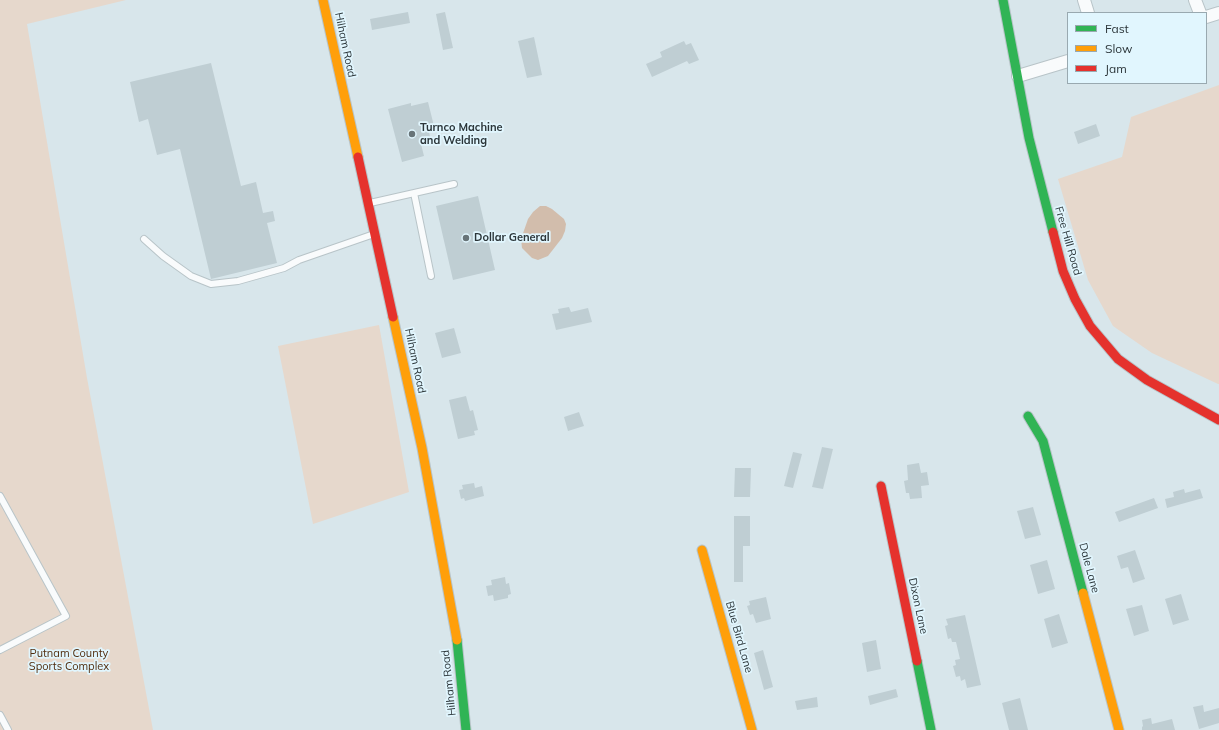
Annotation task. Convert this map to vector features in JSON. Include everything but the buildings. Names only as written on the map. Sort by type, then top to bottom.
[{"type":"street","name":"Hilham Road","points":[[323,0],[422,448],[457,641],[466,730]]},
{"type":"street","name":"Free Hill Road","points":[[1003,0],[1030,138],[1063,271],[1075,299],[1090,326],[1118,359],[1147,380],[1219,420]]},
{"type":"street","points":[[1084,0],[1088,12]]},
{"type":"street","points":[[1196,0],[1200,12]]},
{"type":"street","points":[[1207,18],[1219,13]]},
{"type":"street","points":[[1018,76],[1067,60]]},
{"type":"street","name":"Dale Lane","points":[[1028,416],[1043,441],[1119,730]]},
{"type":"street","name":"Dixon Lane","points":[[881,486],[931,730]]},
{"type":"street","name":"Blue Bird Lane","points":[[702,550],[752,730]]},
{"type":"lane","points":[[368,203],[454,184]]},
{"type":"lane","points":[[414,193],[431,276]]},
{"type":"lane","points":[[144,239],[191,276],[211,284],[238,281],[284,268],[299,260],[375,234]]},
{"type":"lane","points":[[0,496],[66,616],[0,650]]},
{"type":"lane","points":[[0,716],[8,730]]},
{"type":"green space","name":"Putnam County Sports Complex","points":[[0,0],[126,0],[27,24],[87,378],[153,730],[0,730]]},
{"type":"green space","points":[[1219,85],[1218,384],[1152,353],[1113,326],[1088,280],[1058,179],[1122,157],[1131,117]]},
{"type":"green space","points":[[379,325],[409,492],[313,524],[278,346]]},
{"type":"shaded area","points":[[540,206],[546,206],[552,209],[564,219],[566,224],[562,238],[548,256],[538,260],[532,258],[522,248],[521,239],[528,219]]},
{"type":"traffic: fast","points":[[1003,0],[1029,138],[1053,232]]},
{"type":"traffic: fast","points":[[1028,416],[1043,441],[1083,593]]},
{"type":"traffic: fast","points":[[457,640],[466,730]]},
{"type":"traffic: fast","points":[[917,661],[931,730]]},
{"type":"traffic: slow","points":[[323,0],[358,157]]},
{"type":"traffic: slow","points":[[393,317],[422,448],[457,640]]},
{"type":"traffic: slow","points":[[702,550],[752,730]]},
{"type":"traffic: slow","points":[[1083,593],[1119,730]]},
{"type":"traffic: jam","points":[[358,157],[393,317]]},
{"type":"traffic: jam","points":[[1053,232],[1063,271],[1075,299],[1090,326],[1118,359],[1147,380],[1219,420]]},
{"type":"traffic: jam","points":[[881,486],[917,661]]},
{"type":"place","name":"Turnco Machine and Welding","points":[[412,134]]},
{"type":"place","name":"Dollar General","points":[[466,238]]}]
